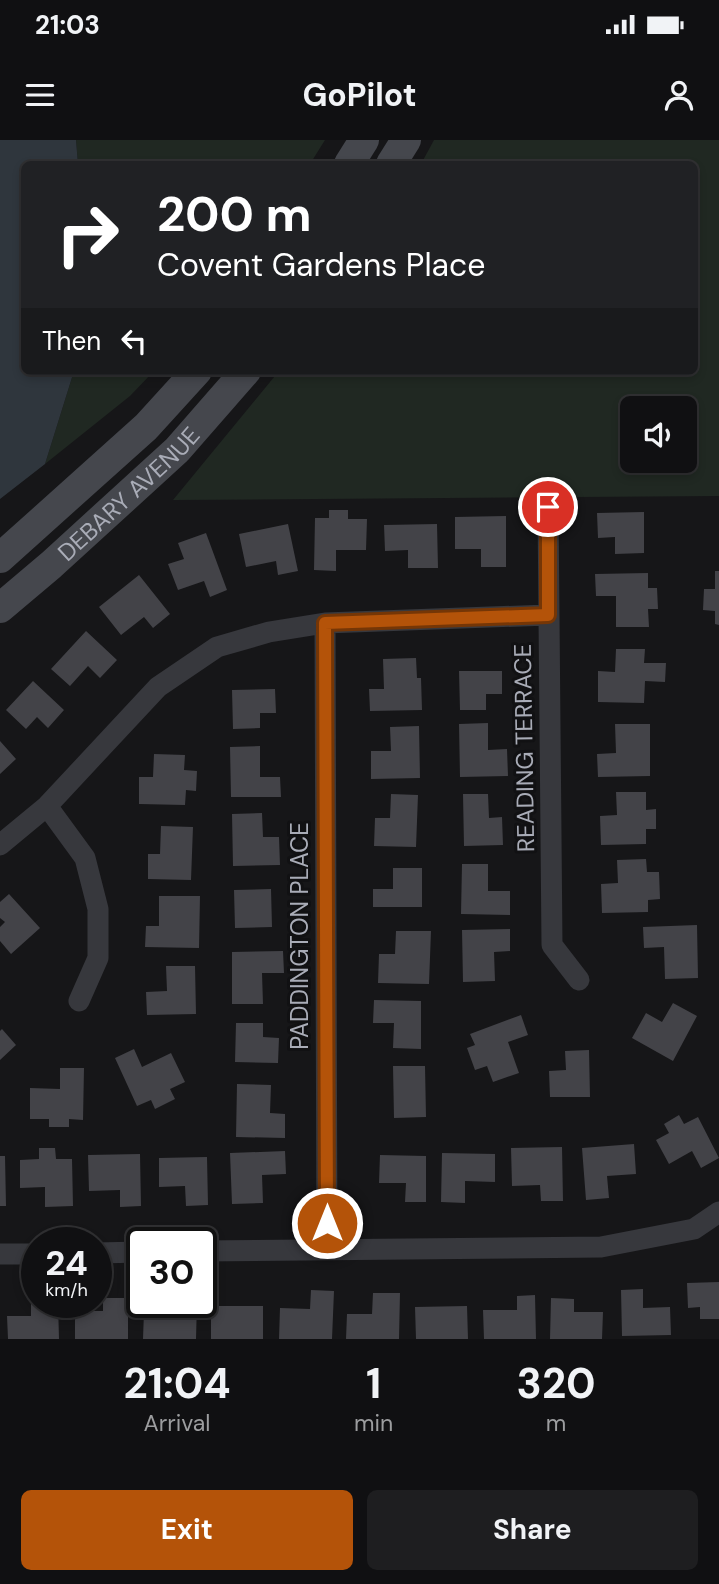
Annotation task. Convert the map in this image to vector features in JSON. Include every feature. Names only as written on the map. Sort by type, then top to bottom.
[{"type":"main road","points":[[351,161],[364,140]]},
{"type":"main road","points":[[393,161],[406,140]]},
{"type":"main road","name":"DEBARY AVENUE","points":[[0,558],[146,427],[193,375]]},
{"type":"main road","name":"DEBARY AVENUE","points":[[0,608],[61,557],[177,450],[243,375]]},
{"type":"street","name":"READING TERRACE","points":[[548,507],[552,945],[579,980]]},
{"type":"street","points":[[0,845],[47,806],[159,687],[216,646],[269,632],[325,623],[548,615]]},
{"type":"street","name":"PADDINGTON PLACE","points":[[325,623],[327,1250]]},
{"type":"street","points":[[47,806],[85,858],[99,909],[98,958],[79,1001]]},
{"type":"street","points":[[217,1251],[601,1247],[694,1229],[719,1212]]},
{"type":"street","points":[[0,1254],[21,1254]]},
{"type":"shaded area","points":[[0,140],[76,140],[78,161],[21,161],[21,375],[73,375],[45,464],[0,499]]},
{"type":"shaded area","points":[[76,140],[325,140],[312,161],[78,161]]},
{"type":"shaded area","points":[[434,140],[719,140],[719,496],[173,500],[276,375],[698,375],[698,161],[423,161]]},
{"type":"shaded area","points":[[73,375],[150,375],[130,396],[45,464]]},
{"type":"building","points":[[329,510],[348,510],[348,519],[367,519],[366,550],[336,550],[336,571],[314,570],[315,518],[329,518]]},
{"type":"building","points":[[644,512],[644,553],[615,554],[615,537],[598,538],[597,513]]},
{"type":"building","points":[[506,516],[506,567],[481,567],[481,549],[455,549],[455,517]]},
{"type":"building","points":[[288,524],[298,571],[278,575],[276,561],[246,567],[239,534]]},
{"type":"building","points":[[437,524],[438,568],[408,568],[408,550],[385,551],[384,525]]},
{"type":"building","points":[[206,533],[227,590],[210,597],[204,581],[178,590],[168,564],[184,559],[178,543]]},
{"type":"building","points":[[715,571],[719,571],[719,625],[715,624],[715,611],[703,610],[704,589],[715,589]]},
{"type":"building","points":[[648,573],[648,588],[657,588],[658,609],[648,609],[649,627],[616,627],[616,596],[596,596],[595,574]]},
{"type":"building","points":[[139,575],[170,614],[153,628],[144,617],[121,635],[99,607]]},
{"type":"building","points":[[86,631],[117,660],[100,678],[88,666],[70,686],[51,669]]},
{"type":"building","points":[[616,649],[645,649],[644,663],[666,663],[665,682],[645,681],[644,703],[598,702],[598,671],[615,672]]},
{"type":"building","points":[[416,658],[417,678],[421,678],[422,710],[370,711],[369,689],[384,689],[383,659]]},
{"type":"building","points":[[459,671],[502,671],[502,694],[486,694],[486,710],[460,710]]},
{"type":"building","points":[[33,681],[64,710],[48,728],[37,717],[26,729],[6,710]]},
{"type":"building","points":[[275,689],[276,713],[260,713],[260,728],[233,729],[232,690]]},
{"type":"building","points":[[488,723],[488,750],[507,749],[508,776],[460,777],[459,724]]},
{"type":"building","points":[[615,724],[650,724],[650,776],[598,777],[597,754],[616,753]]},
{"type":"building","points":[[419,726],[420,778],[371,779],[371,751],[391,751],[390,727]]},
{"type":"building","points":[[0,741],[16,759],[0,774]]},
{"type":"building","points":[[260,746],[260,777],[280,777],[281,797],[231,797],[230,747]]},
{"type":"building","points":[[154,754],[185,755],[184,770],[197,771],[196,791],[186,790],[185,805],[139,804],[139,777],[153,777]]},
{"type":"building","points":[[616,792],[646,792],[646,810],[656,809],[656,829],[646,829],[646,844],[601,845],[600,816],[617,815]]},
{"type":"building","points":[[391,794],[418,795],[416,847],[374,846],[375,818],[390,818]]},
{"type":"building","points":[[463,794],[488,794],[489,818],[502,817],[503,845],[464,846]]},
{"type":"building","points":[[262,813],[263,837],[279,837],[280,865],[233,866],[232,814]]},
{"type":"building","points":[[161,826],[193,827],[191,880],[148,879],[148,854],[160,854]]},
{"type":"building","points":[[646,859],[647,872],[659,872],[660,899],[648,900],[648,912],[602,913],[601,884],[618,883],[617,860]]},
{"type":"building","points":[[462,864],[488,864],[488,891],[510,891],[510,915],[461,914]]},
{"type":"building","points":[[393,868],[422,868],[422,907],[373,907],[373,889],[393,889]]},
{"type":"building","points":[[271,889],[272,927],[235,928],[234,890]]},
{"type":"building","points":[[9,894],[40,928],[11,954],[0,941],[0,927],[5,922],[0,918],[0,902]]},
{"type":"building","points":[[159,896],[200,896],[199,948],[145,947],[146,926],[159,926]]},
{"type":"building","points":[[697,925],[698,978],[665,979],[664,947],[644,948],[643,927]]},
{"type":"building","points":[[510,929],[510,951],[494,952],[495,981],[463,982],[462,930]]},
{"type":"building","points":[[396,931],[431,931],[429,984],[378,983],[379,954],[395,954]]},
{"type":"building","points":[[283,951],[284,973],[262,973],[263,1004],[232,1004],[232,952]]},
{"type":"building","points":[[166,966],[195,966],[196,1014],[147,1015],[146,992],[167,991]]},
{"type":"building","points":[[374,1000],[421,1001],[421,1049],[393,1048],[394,1023],[373,1023]]},
{"type":"building","points":[[673,1003],[697,1016],[673,1061],[632,1038],[646,1013],[662,1022]]},
{"type":"building","points":[[521,1015],[528,1035],[508,1042],[519,1073],[493,1082],[487,1066],[475,1070],[467,1048],[475,1045],[470,1034]]},
{"type":"building","points":[[236,1023],[263,1023],[263,1037],[279,1038],[278,1063],[235,1062]]},
{"type":"building","points":[[2,1029],[16,1045],[0,1060],[0,1031]]},
{"type":"building","points":[[134,1049],[142,1067],[171,1053],[185,1082],[170,1089],[175,1099],[155,1109],[151,1100],[137,1106],[115,1058]]},
{"type":"building","points":[[589,1050],[590,1097],[550,1097],[549,1071],[566,1070],[565,1051]]},
{"type":"building","points":[[393,1066],[425,1066],[426,1117],[394,1118]]},
{"type":"building","points":[[60,1068],[84,1068],[83,1120],[69,1119],[69,1127],[49,1127],[49,1119],[30,1119],[30,1088],[60,1089]]},
{"type":"building","points":[[237,1084],[271,1085],[270,1113],[285,1114],[285,1138],[236,1137]]},
{"type":"building","points":[[679,1115],[684,1124],[698,1117],[719,1158],[701,1168],[692,1151],[669,1164],[656,1140],[669,1133],[664,1124]]},
{"type":"building","points":[[634,1144],[636,1174],[607,1176],[609,1198],[586,1200],[582,1148]]},
{"type":"building","points":[[562,1147],[563,1201],[541,1201],[540,1185],[512,1186],[511,1148]]},
{"type":"building","points":[[39,1148],[55,1148],[56,1159],[72,1159],[73,1206],[45,1207],[45,1187],[20,1188],[20,1160],[39,1159]]},
{"type":"building","points":[[285,1151],[286,1174],[262,1175],[263,1203],[232,1204],[230,1153]]},
{"type":"building","points":[[442,1153],[495,1154],[495,1182],[465,1181],[465,1203],[441,1202]]},
{"type":"building","points":[[140,1154],[141,1206],[120,1207],[120,1190],[89,1191],[88,1155]]},
{"type":"building","points":[[380,1155],[426,1156],[426,1202],[405,1202],[406,1183],[379,1183]]},
{"type":"building","points":[[0,1156],[5,1156],[6,1206],[0,1206]]},
{"type":"building","points":[[207,1157],[208,1205],[186,1206],[185,1186],[159,1187],[159,1158]]},
{"type":"building","points":[[719,1282],[719,1319],[700,1319],[700,1307],[688,1308],[687,1283]]},
{"type":"building","points":[[643,1289],[643,1308],[670,1307],[671,1335],[622,1336],[621,1290]]},
{"type":"building","points":[[311,1290],[334,1291],[332,1339],[279,1339],[280,1308],[310,1309]]},
{"type":"building","points":[[373,1293],[400,1293],[399,1339],[346,1339],[347,1314],[372,1314]]},
{"type":"building","points":[[535,1295],[536,1339],[484,1339],[483,1310],[517,1310],[517,1296]]},
{"type":"building","points":[[112,1298],[126,1298],[128,1339],[75,1339],[75,1318],[112,1318]]},
{"type":"building","points":[[551,1298],[574,1299],[574,1312],[603,1312],[602,1339],[550,1339]]},
{"type":"building","points":[[217,1306],[263,1306],[263,1339],[211,1339],[211,1318],[217,1318]]},
{"type":"building","points":[[467,1306],[468,1339],[416,1339],[415,1307]]},
{"type":"building","points":[[7,1316],[58,1318],[59,1339],[8,1339]]},
{"type":"building","points":[[144,1318],[197,1318],[196,1339],[143,1339]]},
{"type":"route","points":[[327,1223],[325,623],[548,615],[548,507]]}]
